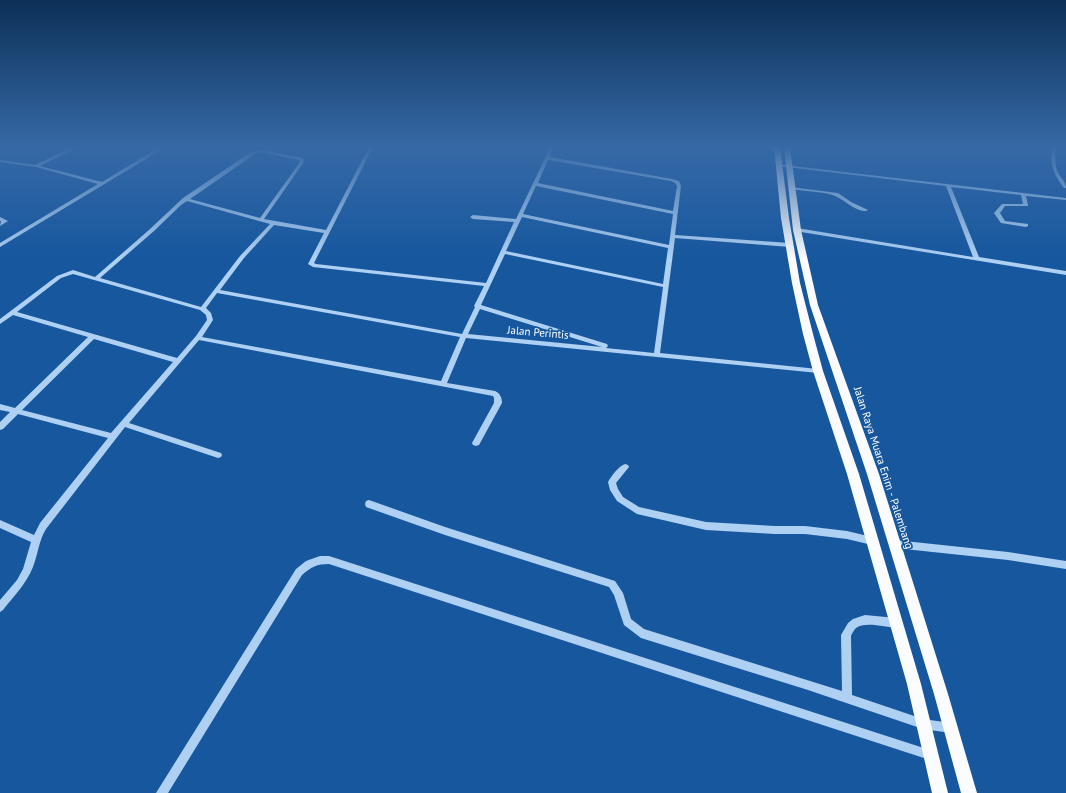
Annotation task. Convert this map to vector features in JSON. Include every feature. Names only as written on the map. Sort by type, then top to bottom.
[{"type":"main road","name":"Jalan Raya Muara Enim - Palembang","points":[[785,184],[790,246],[796,283],[818,371],[853,474],[914,684],[940,793]]},
{"type":"main road","name":"Jalan Raya Muara Enim - Palembang","points":[[791,184],[797,230],[814,305],[873,474],[951,728],[969,793]]},
{"type":"main road","points":[[826,394],[845,394]]},
{"type":"street","points":[[0,245],[103,184]]},
{"type":"street","points":[[97,278],[185,199],[207,184]]},
{"type":"street","points":[[262,219],[286,184]]},
{"type":"street","points":[[352,184],[311,264],[315,266],[488,285]]},
{"type":"street","points":[[443,384],[477,306],[535,184],[675,213]]},
{"type":"street","points":[[657,354],[679,186],[677,184]]},
{"type":"street","points":[[932,184],[1066,200]]},
{"type":"street","points":[[948,186],[977,259]]},
{"type":"street","points":[[792,188],[836,194],[849,203],[866,210]]},
{"type":"street","points":[[1023,194],[1026,205],[1004,205],[997,214],[1004,222],[1026,225]]},
{"type":"street","points":[[185,199],[273,223],[326,232]]},
{"type":"street","points":[[473,217],[518,218],[671,247]]},
{"type":"street","points":[[0,219],[5,221],[0,224]]},
{"type":"street","points":[[202,309],[242,257],[273,223]]},
{"type":"street","points":[[797,230],[1066,274]]},
{"type":"street","points":[[672,236],[790,246]]},
{"type":"street","points":[[503,252],[665,286]]},
{"type":"street","points":[[0,322],[64,274],[77,272],[202,309],[210,314],[210,320],[198,338],[113,436],[43,526],[35,540],[30,565],[26,573],[0,607]]},
{"type":"street","name":"Jalan Perintis","points":[[216,291],[464,336],[619,350],[818,371]]},
{"type":"street","points":[[477,306],[619,350]]},
{"type":"street","points":[[12,313],[178,361]]},
{"type":"street","points":[[0,427],[93,336]]},
{"type":"street","points":[[198,338],[495,394],[498,398],[498,403],[476,443]]},
{"type":"street","points":[[0,406],[113,436]]},
{"type":"street","points":[[124,424],[218,455]]},
{"type":"street","points":[[625,467],[616,475],[612,482],[614,490],[620,499],[637,510],[706,526],[775,530],[805,530],[847,535],[872,540]]},
{"type":"street","points":[[369,504],[445,531],[601,579],[612,584],[618,593],[627,622],[641,633],[847,698],[923,724],[951,728]]},
{"type":"street","points":[[0,524],[35,540]]},
{"type":"street","points":[[895,544],[1008,556],[1066,565]]},
{"type":"street","points":[[162,793],[299,572],[307,564],[318,559],[329,560],[930,755]]},
{"type":"street","points":[[847,698],[846,635],[850,628],[856,622],[867,620],[896,623]]}]
